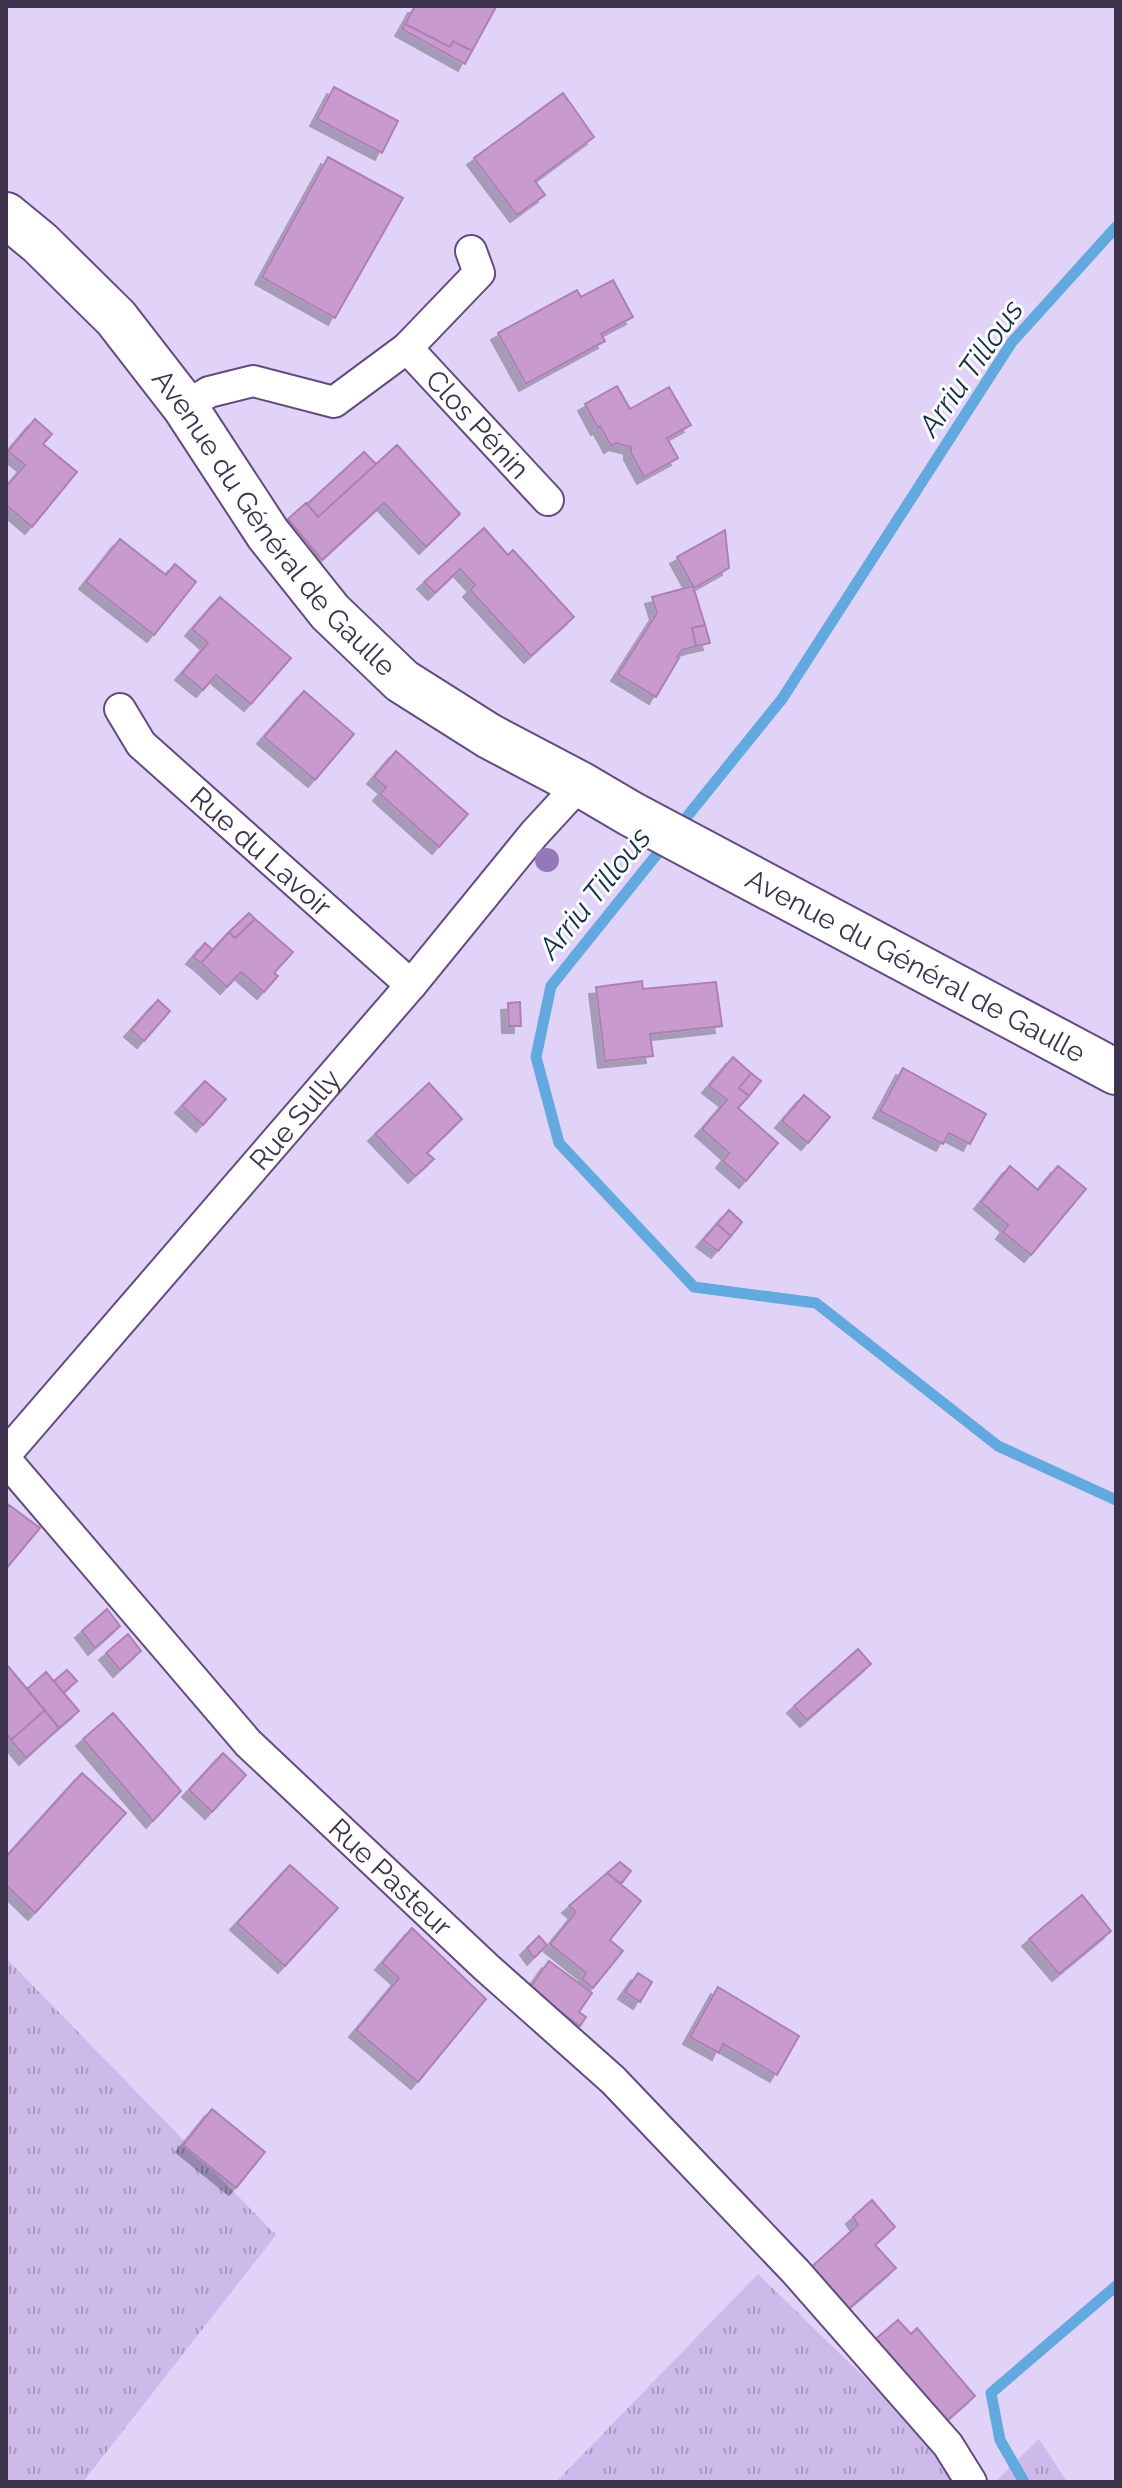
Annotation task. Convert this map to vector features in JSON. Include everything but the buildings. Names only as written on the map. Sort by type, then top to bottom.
[{"type":"main road","name":"Avenue du Général de Gaulle","points":[[6,215],[40,243],[116,318],[185,407],[268,534],[330,612],[402,681],[489,736],[631,814],[1116,1072]]},
{"type":"street","name":"Clos Pénin","points":[[185,407],[209,392],[253,381],[334,402],[407,348],[479,273],[471,251]]},
{"type":"street","name":"Clos Pénin","points":[[407,348],[548,500]]},
{"type":"street","name":"Rue du Lavoir","points":[[120,709],[141,744],[411,985]]},
{"type":"street","name":"Rue Sully","points":[[6,1454],[411,985],[534,834],[580,784]]},
{"type":"street","name":"Rue Pasteur","points":[[6,1460],[248,1743],[486,1967],[613,2080],[796,2272],[948,2445],[971,2482]]},
{"type":"green space","points":[[6,1958],[276,2235],[83,2482],[6,2482]]},
{"type":"green space","points":[[758,2274],[972,2482],[556,2482]]},
{"type":"green space","points":[[1039,2439],[1067,2482],[995,2482]]},
{"type":"waterway","name":"Arriu Tillous","points":[[677,829],[782,699],[1012,342],[1116,227]]},
{"type":"waterway","name":"Arriu Tillous","points":[[666,843],[551,986],[536,1057],[559,1143],[694,1287],[816,1303],[998,1446],[1116,1500]]},
{"type":"waterway","name":"Arriu Tillous","points":[[1024,2482],[1000,2440],[991,2393],[1116,2286]]}]
